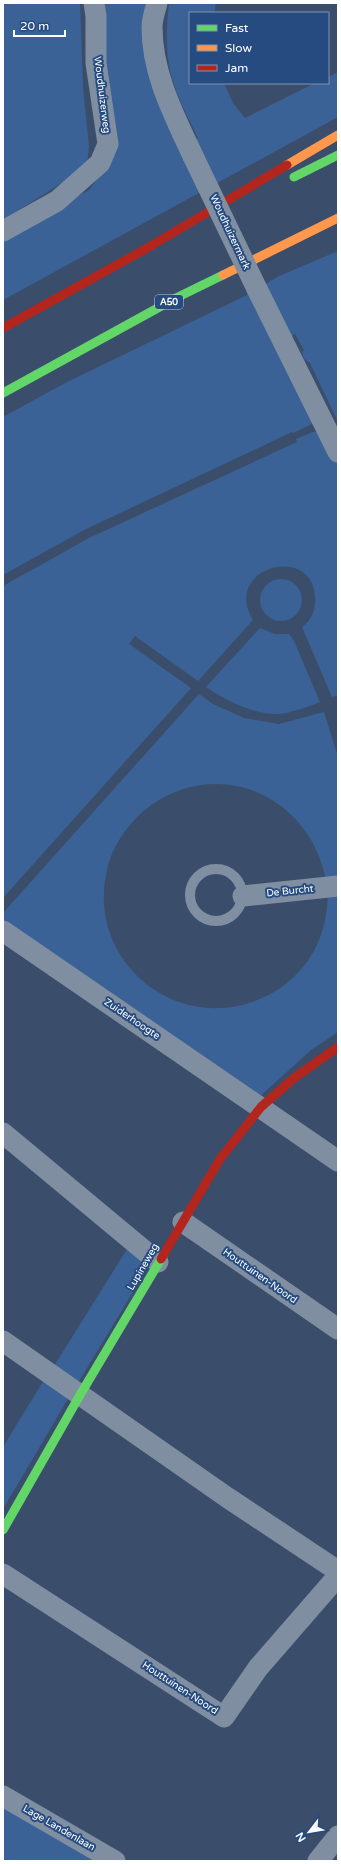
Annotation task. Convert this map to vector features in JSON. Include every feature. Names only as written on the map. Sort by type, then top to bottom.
[{"type":"main road","points":[[3,328],[149,248],[338,135]]},
{"type":"main road","points":[[282,182],[338,155]]},
{"type":"main road","points":[[149,248],[247,200]]},
{"type":"main road","name":"A50","points":[[3,393],[176,298],[338,218]]},
{"type":"main road","name":"Lupineweg","points":[[3,1530],[80,1395],[220,1159],[261,1107],[294,1078],[338,1047]]},
{"type":"street","name":"Woudhuizerweg","points":[[3,231],[57,201],[100,163],[108,144],[96,64],[96,16],[94,3]]},
{"type":"street","name":"Woudhuizermark","points":[[157,3],[152,26],[155,58],[166,99],[257,289],[338,452]]},
{"type":"street","name":"De Burcht","points":[[243,896],[338,886]]},
{"type":"street","name":"Zuiderhoogte","points":[[3,931],[261,1107]]},
{"type":"street","points":[[261,1107],[338,1161]]},
{"type":"street","points":[[3,1133],[158,1262]]},
{"type":"street","name":"Houttuinen-Noord","points":[[183,1222],[338,1329]]},
{"type":"street","points":[[3,1341],[228,1498],[338,1571]]},
{"type":"street","name":"Houttuinen-Noord","points":[[3,1574],[224,1717],[258,1668],[338,1576]]},
{"type":"street","name":"Lage Landenlaan","points":[[3,1796],[114,1861]]},
{"type":"street","points":[[318,1861],[338,1836]]},
{"type":"lane","points":[[220,869],[235,876],[240,883],[243,896],[241,905],[236,913],[217,922],[208,920],[199,915],[193,908],[190,895],[192,884],[198,876],[206,870],[220,869]]},
{"type":"shaded area","points":[[3,3],[80,3],[83,88],[89,146],[87,167],[3,220]]},
{"type":"shaded area","points":[[99,3],[147,3],[181,146],[198,138],[179,98],[171,75],[167,44],[169,3],[216,3],[214,12],[189,12],[189,84],[224,84],[233,103],[245,118],[313,84],[329,84],[329,76],[338,72],[338,117],[3,300],[3,238],[89,190],[104,170]]},
{"type":"shaded area","points":[[338,251],[338,422],[310,363],[304,359],[302,352],[304,350],[295,334],[280,344],[313,422],[310,425],[293,433],[292,432],[84,530],[3,575],[3,417],[67,382],[245,296],[279,276]]},
{"type":"shaded area","points":[[313,432],[317,432],[338,458],[338,695],[332,697],[302,627],[313,614],[315,597],[310,580],[300,570],[286,567],[271,568],[258,575],[249,586],[246,602],[253,620],[198,681],[135,636],[129,644],[191,688],[3,898],[3,586],[89,538],[297,442],[296,439]]},
{"type":"shaded area","points":[[277,579],[285,579],[296,585],[302,596],[302,604],[296,615],[285,621],[277,621],[266,615],[260,604],[260,596],[266,585]]},
{"type":"shaded area","points":[[260,628],[275,634],[289,634],[294,641],[320,702],[305,708],[278,714],[259,712],[240,706],[206,687]]},
{"type":"shaded area","points":[[199,694],[213,704],[244,718],[279,724],[324,712],[338,757],[338,879],[326,880],[317,851],[302,827],[283,807],[260,793],[234,786],[206,785],[179,791],[151,805],[131,823],[120,838],[112,854],[107,870],[104,885],[105,916],[115,946],[121,956],[135,974],[163,995],[185,1004],[208,1008],[231,1007],[253,1002],[274,992],[293,978],[308,961],[319,940],[323,929],[328,896],[338,895],[338,1032],[311,1050],[259,1097],[3,923],[3,913]]},
{"type":"shaded area","points":[[129,1246],[148,1267],[78,1383],[54,1366]]},
{"type":"shaded area","points":[[44,1380],[69,1397],[3,1509],[3,1447]]},
{"type":"shaded area","points":[[3,1807],[97,1861],[3,1861]]},
{"type":"traffic: fast","points":[[294,177],[338,155]]},
{"type":"traffic: fast","points":[[3,393],[176,298],[223,275]]},
{"type":"traffic: fast","points":[[3,1530],[80,1395],[161,1259]]},
{"type":"traffic: slow","points":[[287,165],[338,135]]},
{"type":"traffic: slow","points":[[223,275],[338,218]]},
{"type":"traffic: jam","points":[[3,328],[149,247],[287,165]]},
{"type":"traffic: jam","points":[[161,1259],[220,1159],[261,1107],[294,1078],[338,1047]]}]
